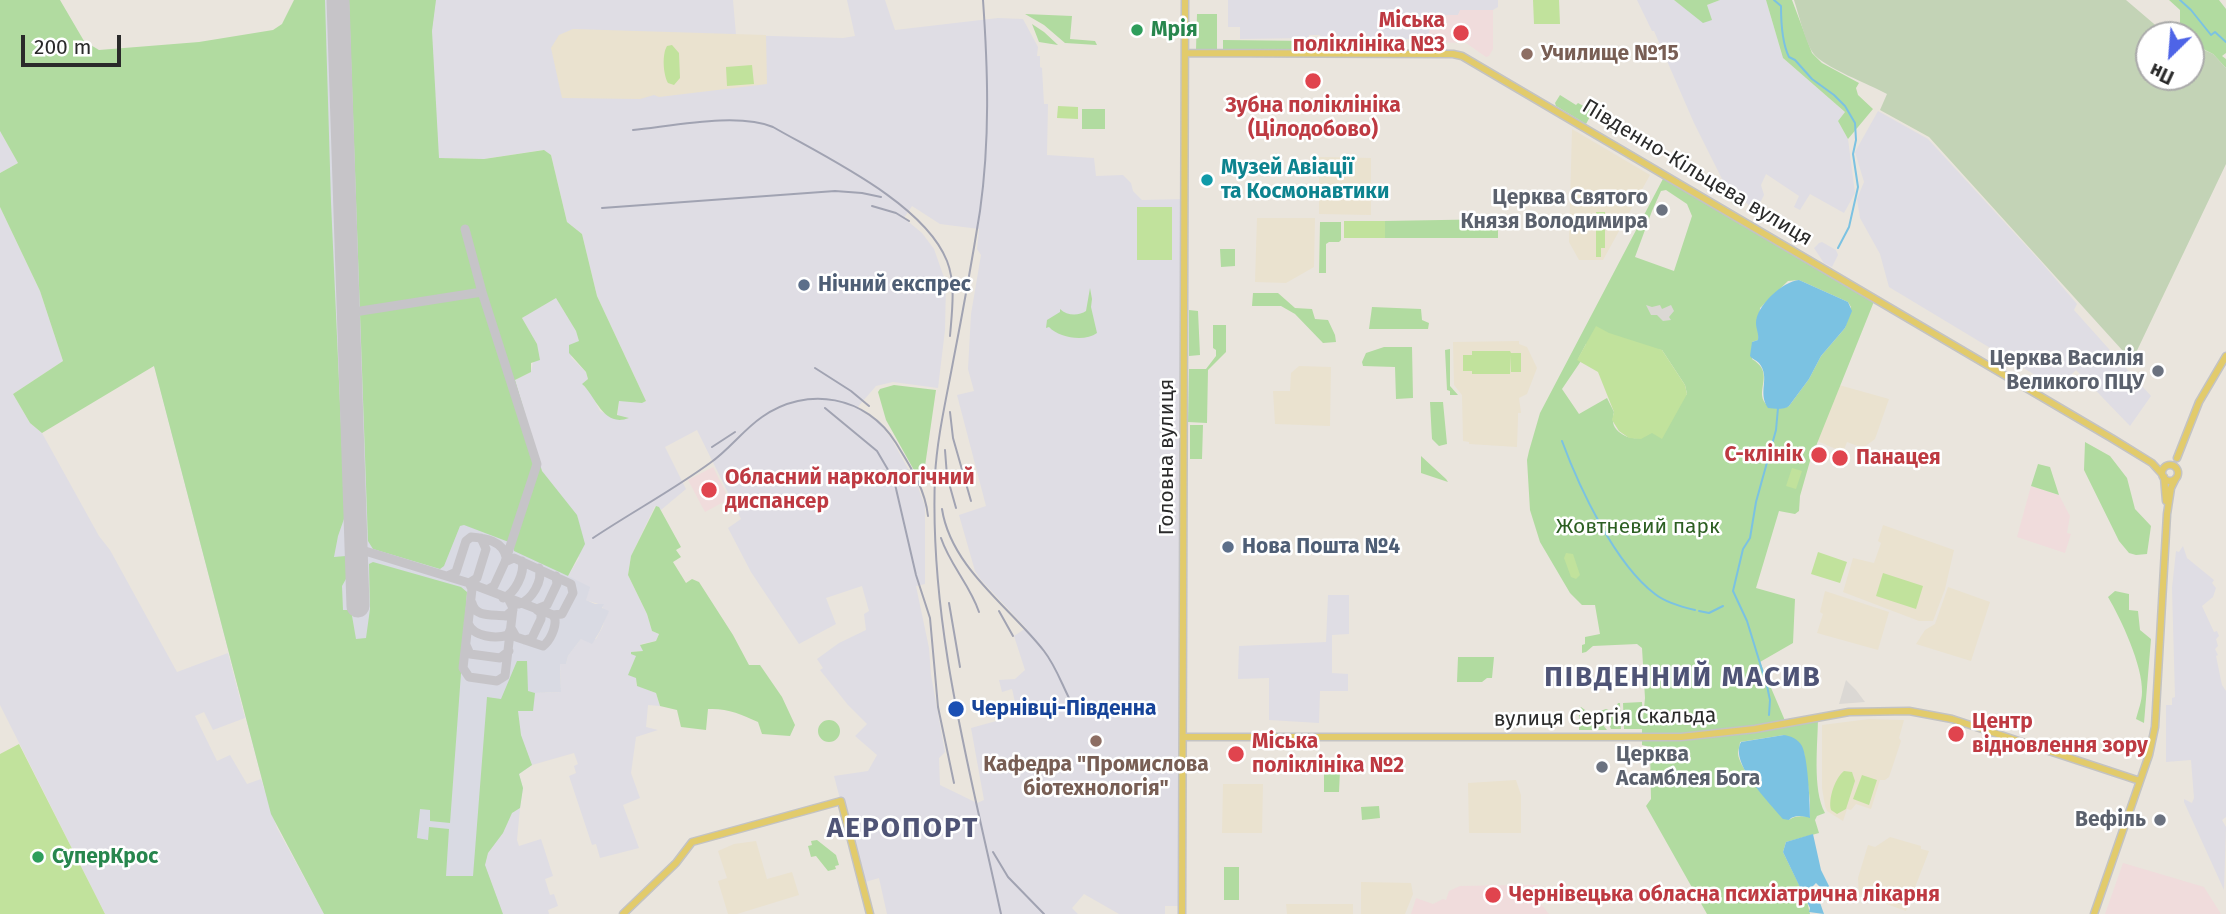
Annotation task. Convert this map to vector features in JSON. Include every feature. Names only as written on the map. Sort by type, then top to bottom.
[{"type":"main road","name":"Головна вулиця","points":[[1182,914],[1185,0]]},
{"type":"main road","name":"Південно-Кільцева вулиця","points":[[1185,53],[1462,56],[2152,463]]},
{"type":"main road","points":[[2177,458],[2199,402],[2226,356]]},
{"type":"main road","points":[[2094,914],[2149,755],[2155,727],[2167,514],[2176,469],[2173,466],[2152,463]]},
{"type":"main road","points":[[2152,463],[2169,480],[2176,478]]},
{"type":"main road","points":[[2167,466],[2163,476],[2167,514]]},
{"type":"main road","name":"вулиця Сергія Скальда","points":[[1183,737],[1681,737],[1755,729],[1841,713],[1895,710],[1952,719],[2140,781]]},
{"type":"main road","points":[[623,914],[676,863],[692,842],[841,801],[870,914]]},
{"type":"shaded area","points":[[294,0],[436,0],[432,31],[439,166],[515,380],[542,471],[579,520],[585,544],[568,576],[590,587],[586,600],[604,604],[602,608],[609,611],[592,644],[581,639],[568,656],[566,664],[560,664],[561,692],[535,693],[533,711],[518,711],[521,735],[532,765],[519,774],[523,788],[520,808],[512,813],[503,833],[488,853],[485,865],[503,914],[324,914],[271,814],[149,346],[302,207]]},
{"type":"shaded area","points":[[436,0],[733,0],[736,35],[843,38],[855,36],[847,0],[885,0],[895,30],[998,18],[1023,19],[1038,47],[1037,56],[1040,56],[1044,104],[1048,104],[1047,155],[1094,158],[1096,176],[1123,175],[1142,200],[1185,199],[1181,906],[1165,906],[1165,914],[1119,914],[1084,894],[1072,908],[1078,914],[887,914],[879,878],[862,883],[834,776],[868,771],[877,755],[855,736],[867,724],[820,670],[823,668],[817,659],[839,643],[866,630],[864,614],[869,611],[862,586],[826,598],[836,624],[799,644],[751,572],[728,528],[741,519],[697,430],[665,447],[686,489],[661,510],[655,506],[631,556],[628,575],[647,614],[652,631],[659,634],[656,641],[641,644],[643,651],[632,652],[644,659],[636,685],[656,693],[660,706],[648,705],[646,727],[658,730],[636,737],[631,773],[640,798],[623,805],[639,848],[600,858],[596,844],[592,845],[569,776],[576,773],[574,766],[578,764],[574,753],[532,765],[521,735],[518,711],[535,693],[561,692],[560,664],[566,664],[568,656],[581,639],[596,639],[605,616],[602,605],[585,600],[568,576],[579,558],[542,471],[515,380],[531,372],[537,344],[522,318],[556,297],[580,341],[571,357],[586,372],[588,379],[584,387],[589,389],[600,411],[617,419],[619,400],[642,403],[646,401],[597,296],[582,234],[567,222],[551,155],[543,150],[484,159],[438,158],[432,31]],"holes":[[[912,206],[940,224],[979,229],[977,249],[981,255],[971,314],[968,369],[974,391],[957,395],[986,506],[959,515],[975,571],[1026,628],[1014,636],[1025,670],[1015,679],[999,680],[1002,692],[1012,689],[1018,715],[971,728],[984,800],[977,803],[940,785],[939,758],[945,752],[931,675],[929,648],[916,586],[925,584],[925,506],[918,487],[891,438],[879,423],[857,408],[876,386],[893,382],[938,388],[945,330],[946,283],[934,249],[922,233],[904,218]]]},
{"type":"shaded area","points":[[1228,0],[1498,0],[1498,7],[1493,10],[1461,10],[1458,15],[1430,15],[1429,39],[1321,40],[1320,35],[1309,35],[1309,38],[1240,39],[1240,27],[1228,27]]},
{"type":"shaded area","points":[[1637,0],[1674,0],[1683,7],[1707,5],[1720,0],[1766,0],[1783,58],[1845,112],[1838,121],[1848,139],[1855,193],[1844,213],[1810,194],[1800,210],[1794,207],[1799,196],[1766,174],[1761,185],[1764,195],[1755,206],[1749,205],[1726,187]]},
{"type":"shaded area","name":"Міська поліклініка №3","points":[[1460,10],[1493,10],[1493,49],[1489,56],[1486,57],[1466,43],[1429,42],[1430,15],[1458,15]]},
{"type":"shaded area","points":[[573,29],[766,35],[767,84],[659,97],[654,95],[640,99],[562,98],[551,48],[559,35]]},
{"type":"shaded area","points":[[1878,111],[1928,139],[2041,262],[2077,304],[2074,310],[2151,396],[2130,426],[2076,370],[2072,374],[2072,391],[2055,387],[1889,287],[1880,254],[1860,218],[1857,199],[1864,182],[1855,152]]},
{"type":"shaded area","points":[[1572,129],[1650,175],[1603,260],[1579,260],[1569,242]]},
{"type":"shaded area","points":[[0,131],[18,163],[0,173]]},
{"type":"shaded area","points":[[1319,157],[1371,158],[1371,215],[1319,214]]},
{"type":"shaded area","points":[[0,207],[40,291],[63,361],[13,394],[30,423],[42,433],[177,672],[228,653],[245,718],[213,730],[204,712],[195,716],[217,761],[230,755],[247,784],[261,779],[277,828],[324,914],[105,914],[0,705]]},
{"type":"shaded area","points":[[1257,218],[1315,218],[1314,267],[1286,283],[1255,282]]},
{"type":"shaded area","points":[[1822,242],[1836,250],[1838,255],[1832,267],[1824,263],[1814,248]]},
{"type":"shaded area","points":[[1646,305],[1660,305],[1662,309],[1671,305],[1674,311],[1669,317],[1671,320],[1663,321],[1657,315],[1651,315]]},
{"type":"shaded area","points":[[1519,341],[1519,344],[1527,347],[1537,368],[1527,394],[1519,398],[1521,413],[1518,413],[1517,447],[1469,444],[1463,441],[1462,395],[1454,385],[1453,342]]},
{"type":"shaded area","points":[[1299,366],[1331,367],[1330,426],[1275,424],[1273,391],[1290,391],[1291,373]]},
{"type":"shaded area","points":[[1839,385],[1889,399],[1875,439],[1863,448],[1847,442],[1843,452],[1817,441]]},
{"type":"shaded area","name":"Обласний наркологічний диспансер","points":[[713,467],[729,499],[705,512],[688,480]]},
{"type":"shaded area","points":[[2031,486],[2059,495],[2070,516],[2067,533],[2071,534],[2065,553],[2017,537]]},
{"type":"shaded area","points":[[1883,525],[1954,550],[1945,589],[1933,621],[1919,621],[1843,592],[1853,558],[1874,563],[1881,543],[1878,541]]},
{"type":"shaded area","points":[[2183,546],[2187,558],[2214,580],[2212,583],[2216,588],[2213,597],[2202,606],[2214,632],[2217,631],[2219,636],[2215,649],[2222,685],[2226,691],[2226,817],[2222,820],[2226,827],[2224,890],[2184,802],[2184,799],[2192,803],[2194,798],[2191,760],[2166,762],[2166,705],[2172,705],[2172,698],[2175,697],[2172,588],[2176,551],[2179,552]]},
{"type":"shaded area","points":[[1948,587],[1990,602],[1971,661],[1916,644],[1925,630],[1935,624]]},
{"type":"shaded area","points":[[1825,591],[1889,612],[1878,650],[1817,633],[1823,614],[1820,612]]},
{"type":"shaded area","points":[[1328,595],[1349,595],[1349,634],[1332,635],[1332,673],[1348,674],[1348,691],[1320,691],[1319,723],[1269,720],[1269,678],[1238,679],[1239,646],[1326,642]]},
{"type":"shaded area","points":[[1846,680],[1856,690],[1865,702],[1839,704]]},
{"type":"shaded area","points":[[1869,719],[1904,720],[1899,738],[1901,741],[1889,777],[1880,780],[1871,809],[1856,804],[1851,810],[1847,809],[1843,821],[1827,811],[1825,806],[1822,788],[1822,725]]},
{"type":"shaded area","points":[[1516,780],[1521,795],[1521,833],[1469,833],[1468,783]]},
{"type":"shaded area","points":[[1223,784],[1263,784],[1262,833],[1222,833]]},
{"type":"shaded area","points":[[520,808],[517,840],[519,846],[541,839],[553,876],[545,879],[550,895],[554,894],[558,906],[548,910],[549,914],[503,914],[485,865],[488,853],[503,833],[512,813]]},
{"type":"shaded area","points":[[1890,837],[1929,851],[1906,911],[1859,894],[1858,878],[1868,845],[1875,847]]},
{"type":"shaded area","points":[[756,841],[767,879],[792,872],[799,895],[737,914],[728,914],[718,881],[727,878],[718,851],[734,844]]},
{"type":"shaded area","points":[[2123,863],[2204,887],[2221,914],[2105,914]]},
{"type":"shaded area","points":[[1361,882],[1411,883],[1413,894],[1405,914],[1361,914]]},
{"type":"shaded area","name":"Чернівецька обласна психіатрична лікарня","points":[[1538,885],[1539,902],[1549,914],[1411,914],[1416,898],[1433,904],[1446,900],[1449,891],[1460,886]]},
{"type":"shaded area","points":[[1286,904],[1353,904],[1353,914],[1287,914]]},
{"type":"green space","points":[[0,0],[60,0],[84,41],[99,50],[199,42],[273,30],[282,24],[294,0],[325,0],[345,516],[334,557],[346,556],[347,577],[342,586],[343,610],[351,610],[356,639],[366,638],[370,609],[369,564],[373,562],[461,587],[467,592],[450,823],[430,821],[430,810],[420,809],[417,838],[428,840],[429,827],[449,829],[446,876],[473,876],[487,697],[501,699],[517,661],[527,661],[528,691],[535,693],[533,711],[518,711],[521,735],[532,765],[519,774],[523,788],[520,808],[512,813],[503,833],[488,853],[485,865],[503,914],[324,914],[271,814],[154,366],[42,433],[30,423],[13,394],[63,361],[40,291],[0,207],[0,173],[18,163],[0,131]]},
{"type":"green space","points":[[349,0],[436,0],[432,31],[439,158],[484,159],[544,150],[551,155],[567,222],[582,234],[597,296],[646,401],[619,401],[617,415],[629,418],[620,420],[606,415],[582,384],[588,379],[586,372],[569,353],[569,345],[579,341],[576,331],[556,298],[522,318],[537,344],[540,360],[531,363],[531,372],[515,380],[542,471],[577,515],[585,544],[568,576],[514,551],[514,544],[464,525],[460,526],[444,566],[440,569],[373,549],[368,541]]},
{"type":"green space","points":[[1533,0],[1559,0],[1560,24],[1534,24]]},
{"type":"green space","points":[[1674,0],[1720,0],[1707,5],[1712,20],[1703,23]]},
{"type":"green space","points":[[1766,0],[1792,0],[1812,53],[1822,63],[1859,83],[1856,88],[1858,95],[1873,109],[1848,139],[1838,121],[1845,112],[1783,58]]},
{"type":"green space","points":[[1794,0],[2126,0],[2151,21],[2135,21],[2135,91],[2205,91],[2205,50],[2213,54],[2226,68],[2226,164],[2132,361],[1929,137],[1880,110],[1887,94],[1818,58],[1805,35]]},
{"type":"green space","points":[[2169,0],[2219,0],[2226,9],[2226,53],[2222,56],[2226,59],[2226,68],[2213,54],[2205,50],[2205,21],[2180,21],[2180,10]]},
{"type":"green space","points":[[1025,14],[1072,16],[1070,39],[1095,41],[1097,45],[1065,43],[1044,25]]},
{"type":"green space","points":[[1197,14],[1217,14],[1217,50],[1196,50]]},
{"type":"green space","points":[[1032,24],[1044,32],[1058,45],[1039,42]]},
{"type":"green space","points":[[1223,40],[1310,41],[1310,50],[1223,50]]},
{"type":"green space","points":[[672,45],[679,53],[680,78],[674,85],[668,83],[664,64],[665,50]]},
{"type":"green space","points":[[752,65],[754,84],[727,86],[726,67]]},
{"type":"green space","points":[[1560,95],[1593,111],[1586,124],[1556,106]]},
{"type":"green space","points":[[1058,106],[1078,107],[1078,119],[1057,118]]},
{"type":"green space","points":[[1082,109],[1105,109],[1105,129],[1082,129]]},
{"type":"green space","name":"Жовтневий парк","points":[[1665,175],[1875,299],[1810,461],[1800,496],[1799,511],[1795,514],[1779,511],[1756,588],[1795,599],[1793,643],[1760,662],[1786,723],[1818,716],[1817,779],[1825,813],[1817,816],[1815,820],[1819,833],[1786,842],[1783,852],[1807,901],[1810,914],[1707,914],[1646,806],[1651,799],[1650,747],[1642,745],[1642,729],[1624,729],[1623,703],[1642,702],[1643,719],[1645,698],[1642,648],[1637,644],[1593,646],[1582,653],[1585,637],[1600,634],[1595,605],[1582,605],[1570,593],[1540,542],[1530,510],[1527,460],[1540,413]],"holes":[[[1666,190],[1687,204],[1692,216],[1674,271],[1635,257],[1661,191]],[[1799,280],[1848,302],[1851,307],[1845,328],[1821,356],[1809,379],[1789,406],[1777,408],[1769,406],[1763,400],[1763,372],[1752,359],[1752,342],[1758,340],[1760,308],[1788,281]],[[1586,344],[1662,350],[1685,385],[1687,394],[1657,428],[1639,438],[1629,437],[1615,427],[1614,412],[1607,398],[1579,414],[1562,389],[1581,361],[1578,359]],[[1784,735],[1804,753],[1810,817],[1802,816],[1789,820],[1776,809],[1744,769],[1738,753],[1740,742]]]},
{"type":"green space","points":[[1137,207],[1172,207],[1172,260],[1137,260]]},
{"type":"green space","points":[[1596,212],[1605,212],[1605,248],[1601,248],[1601,257],[1596,257]]},
{"type":"green space","points":[[1498,219],[1498,238],[1385,238],[1385,221]]},
{"type":"green space","points":[[1344,221],[1385,221],[1385,238],[1344,238]]},
{"type":"green space","points":[[1320,222],[1341,222],[1341,240],[1326,244],[1326,273],[1319,273]]},
{"type":"green space","points":[[1220,249],[1235,249],[1235,266],[1221,267]]},
{"type":"green space","points":[[1090,288],[1097,333],[1072,338],[1046,328],[1047,320],[1060,312],[1060,309],[1073,314],[1086,311]]},
{"type":"green space","points":[[1253,293],[1278,293],[1295,308],[1312,309],[1315,319],[1328,320],[1336,342],[1323,343],[1295,314],[1281,306],[1252,306]]},
{"type":"green space","points":[[1372,307],[1421,309],[1422,320],[1429,323],[1428,329],[1369,329]]},
{"type":"green space","points":[[1189,310],[1198,311],[1200,355],[1189,356]]},
{"type":"green space","points":[[1213,325],[1226,325],[1226,352],[1208,370],[1207,423],[1188,422],[1189,369],[1206,369],[1216,356],[1216,350],[1213,348]]},
{"type":"green space","points":[[1596,326],[1609,333],[1662,350],[1685,385],[1687,394],[1662,439],[1652,433],[1641,439],[1629,438],[1619,431],[1612,420],[1614,412],[1598,372],[1577,360]]},
{"type":"green space","points":[[1384,347],[1412,347],[1413,398],[1396,399],[1395,367],[1363,366],[1366,353]]},
{"type":"green space","points":[[1450,349],[1450,386],[1458,395],[1450,395],[1447,390],[1445,350]]},
{"type":"green space","points":[[1472,351],[1521,353],[1521,372],[1511,372],[1511,355],[1510,374],[1472,374],[1472,371],[1463,371],[1463,355],[1472,355]]},
{"type":"green space","points":[[894,385],[936,390],[923,480],[920,481],[886,420],[878,392]]},
{"type":"green space","points":[[1430,402],[1443,402],[1447,444],[1439,446],[1432,439]]},
{"type":"green space","points":[[1190,425],[1203,425],[1202,459],[1190,459]]},
{"type":"green space","points":[[2085,442],[2110,456],[2127,478],[2135,509],[2151,526],[2147,554],[2129,553],[2119,541],[2084,470]]},
{"type":"green space","points":[[1421,456],[1446,479],[1448,482],[1421,473]]},
{"type":"green space","points":[[2038,464],[2050,467],[2059,495],[2031,486]]},
{"type":"green space","points":[[1792,468],[1802,471],[1796,489],[1786,486]]},
{"type":"green space","points":[[656,506],[681,547],[676,550],[681,557],[673,562],[686,583],[692,579],[699,582],[749,665],[760,665],[782,697],[795,725],[790,736],[762,734],[758,722],[721,709],[708,709],[706,730],[681,727],[677,710],[660,706],[656,693],[637,686],[636,678],[628,675],[636,656],[631,652],[643,651],[640,645],[656,641],[659,634],[652,631],[647,614],[628,575],[631,556]]},
{"type":"green space","points":[[1818,552],[1847,562],[1840,583],[1811,574]]},
{"type":"green space","points":[[1566,553],[1573,554],[1580,575],[1576,579],[1571,577],[1564,558]]},
{"type":"green space","points":[[1883,573],[1923,586],[1916,609],[1876,596]]},
{"type":"green space","points":[[2115,591],[2129,594],[2129,610],[2138,611],[2140,630],[2151,639],[2144,723],[2136,719],[2142,695],[2139,669],[2125,630],[2108,597]]},
{"type":"green space","points":[[1458,657],[1494,657],[1492,678],[1482,682],[1457,682]]},
{"type":"green space","points":[[1618,703],[1621,729],[1611,729],[1598,714],[1606,709],[1615,709]]},
{"type":"green space","points":[[1581,707],[1600,721],[1607,730],[1579,730]]},
{"type":"green space","points":[[829,720],[839,727],[840,731],[833,741],[829,742],[819,735],[818,731],[825,721]]},
{"type":"green space","name":"СуперКрос","points":[[19,744],[105,914],[0,914],[0,754]]},
{"type":"green space","points":[[1324,771],[1340,771],[1339,792],[1324,792]]},
{"type":"green space","points":[[1844,771],[1852,772],[1855,781],[1846,809],[1837,814],[1831,810],[1830,800],[1835,784]]},
{"type":"green space","points":[[1862,775],[1877,780],[1869,805],[1853,799]]},
{"type":"green space","points":[[1379,806],[1380,818],[1362,820],[1361,807]]},
{"type":"green space","points":[[817,840],[836,855],[839,865],[835,866],[836,869],[828,871],[816,856],[811,857],[808,846],[812,845],[811,841]]},
{"type":"green space","points":[[1224,867],[1239,867],[1239,900],[1224,900]]},
{"type":"water","points":[[1799,280],[1848,302],[1852,311],[1845,328],[1821,356],[1809,379],[1789,406],[1782,409],[1768,408],[1764,396],[1764,374],[1759,363],[1750,356],[1752,342],[1758,340],[1757,316],[1765,302],[1778,290]]},
{"type":"water","points":[[1784,735],[1798,741],[1804,752],[1810,818],[1799,816],[1783,819],[1753,782],[1741,761],[1741,742]]},
{"type":"water","points":[[1813,834],[1821,870],[1833,894],[1829,896],[1820,890],[1816,883],[1811,888],[1821,895],[1818,897],[1824,914],[1809,912],[1810,908],[1783,852],[1786,842]]},
{"type":"waterway","points":[[1774,0],[1781,6],[1783,39],[1789,57],[1834,95],[1845,106],[1855,123],[1853,154],[1858,187],[1849,227],[1838,248]]},
{"type":"waterway","points":[[2180,0],[2211,35],[2215,32],[2226,42]]},
{"type":"waterway","points":[[1769,715],[1767,686],[1747,621],[1733,591],[1743,549],[1750,538],[1756,502],[1776,430],[1778,408]]},
{"type":"waterway","points":[[1562,441],[1588,502],[1626,564],[1640,581],[1659,597],[1695,610]]},
{"type":"waterway","points":[[1699,611],[1709,613],[1723,606]]},
{"type":"taxiway","points":[[465,229],[482,292],[537,464],[505,562],[494,586],[487,590]]},
{"type":"taxiway","points":[[348,313],[482,292]]},
{"type":"taxiway","points":[[447,576],[456,572],[466,541],[471,537],[497,544],[506,557]]},
{"type":"taxiway","points":[[481,538],[486,549],[477,578],[469,583],[472,589],[463,668],[469,677],[497,681],[505,676],[513,608],[509,600]]},
{"type":"taxiway","points":[[356,540],[357,547],[365,551],[359,554],[357,562]]},
{"type":"taxiway","points":[[365,551],[469,583],[553,615],[562,614],[573,593],[571,584],[514,558],[505,562]]},
{"type":"taxiway","points":[[503,598],[518,582],[522,561]]},
{"type":"taxiway","points":[[519,604],[528,599],[535,589],[539,568]]},
{"type":"taxiway","points":[[537,609],[547,605],[557,584],[556,576]]},
{"type":"taxiway","points":[[472,603],[477,611],[485,614],[506,616],[513,610]]},
{"type":"taxiway","points":[[525,640],[532,638],[541,619],[541,613],[537,610]]},
{"type":"taxiway","points":[[468,623],[475,631],[491,637],[508,635],[511,628],[516,637],[543,646],[553,630],[553,615]]},
{"type":"taxiway","points":[[466,645],[470,654],[500,658],[509,651]]},
{"type":"runway","points":[[338,0],[358,606]]},
{"type":"railway","points":[[983,0],[987,106],[983,184],[971,267],[942,419],[935,476],[935,532],[938,587],[954,697],[1001,914]]},
{"type":"railway","points":[[633,130],[705,121],[759,123],[773,127],[871,183],[917,220],[935,240],[947,261],[952,288],[950,336]]},
{"type":"railway","points":[[602,208],[835,191],[881,197]]},
{"type":"railway","points":[[872,206],[896,213],[909,221]]},
{"type":"railway","points":[[815,368],[869,406]]},
{"type":"railway","points":[[593,538],[710,463],[762,417],[779,407],[817,399],[835,400],[853,406],[884,427],[916,478],[924,496],[928,516]]},
{"type":"railway","points":[[825,408],[877,451],[894,480],[916,575],[930,618],[938,707],[954,783]]},
{"type":"railway","points":[[950,412],[953,438],[971,501]]},
{"type":"railway","points":[[712,447],[735,432]]},
{"type":"railway","points":[[945,450],[947,476],[956,508]]},
{"type":"railway","points":[[942,509],[957,550],[969,568],[1044,651],[1069,698]]},
{"type":"railway","points":[[941,538],[979,612]]},
{"type":"railway","points":[[949,603],[960,667]]},
{"type":"railway","points":[[999,611],[1013,636]]},
{"type":"railway","points":[[993,852],[1008,877],[1044,914]]},
{"type":"place","name":"Мрія","points":[[1137,30]]},
{"type":"place","name":"Міська поліклініка №3","points":[[1461,33]]},
{"type":"place","name":"Училище №15","points":[[1527,54]]},
{"type":"place","name":"Зубна поліклініка (Цілодобово)","points":[[1313,81]]},
{"type":"place","name":"Музей Авіації та Космонавтики","points":[[1207,180]]},
{"type":"place","name":"Церква Святого Князя Володимира","points":[[1662,210]]},
{"type":"place","name":"Нічний експрес","points":[[804,285]]},
{"type":"place","name":"Церква Василія Великого ПЦУ","points":[[2158,371]]},
{"type":"place","name":"С-клінік","points":[[1819,455]]},
{"type":"place","name":"Панацея","points":[[1840,458]]},
{"type":"place","name":"Обласний наркологічний диспансер","points":[[709,490]]},
{"type":"place","name":"Нова Пошта №4","points":[[1228,547]]},
{"type":"place","name":"Чернівці-Південна","points":[[956,709]]},
{"type":"place","name":"Центр відновлення зору","points":[[1956,734]]},
{"type":"place","name":"Кафедра \"Промислова біотехнологія\"","points":[[1096,741]]},
{"type":"place","name":"Міська поліклініка №2","points":[[1236,754]]},
{"type":"place","name":"Церква Асамблея Бога","points":[[1602,767]]},
{"type":"place","name":"Вефіль","points":[[2160,820]]},
{"type":"place","name":"СуперКрос","points":[[38,857]]},
{"type":"place","name":"Чернівецька обласна психіатрична лікарня","points":[[1493,895]]},
{"type":"district","name":"ПІВДЕННИЙ МАСИВ","points":[[1683,678]]},
{"type":"district","name":"АЕРОПОРТ","points":[[903,829]]}]
